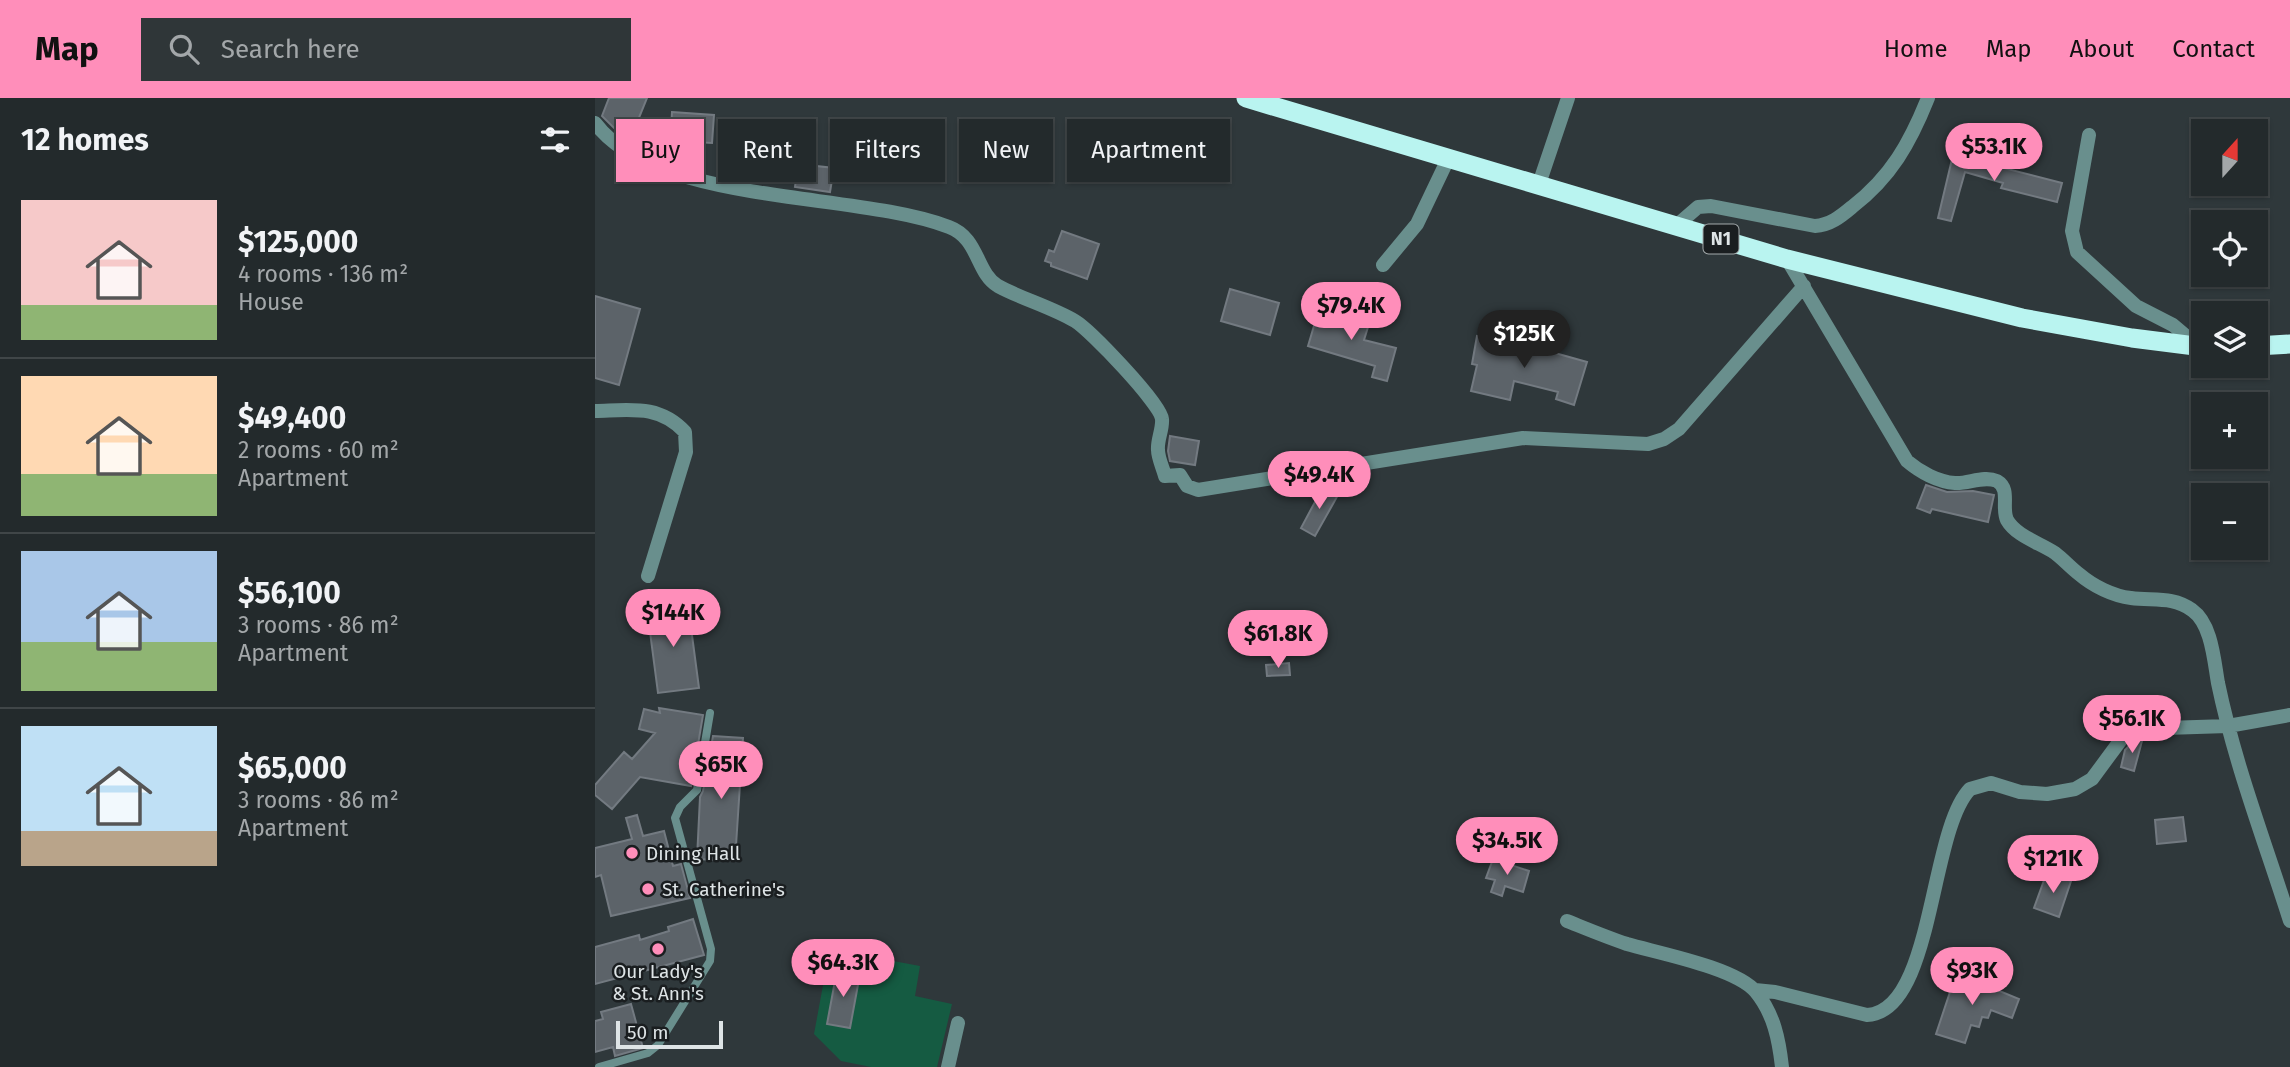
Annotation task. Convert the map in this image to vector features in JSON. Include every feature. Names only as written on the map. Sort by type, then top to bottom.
[{"type":"highway","name":"N1","points":[[1245,98],[1787,259],[2022,318],[2191,345]]},
{"type":"highway","points":[[2268,345],[2290,344]]},
{"type":"street","points":[[1539,184],[1568,98]]},
{"type":"street","points":[[1676,226],[1698,207],[1711,206],[1815,226],[1826,225],[1876,189],[1897,163],[1914,134],[1928,98]]},
{"type":"street","points":[[595,123],[608,139],[631,153],[685,177],[905,216],[949,227],[964,234],[992,282],[1074,321],[1089,332],[1153,402],[1163,418],[1157,450],[1165,475],[1180,475],[1187,486],[1198,490],[1523,438],[1648,444],[1664,439],[1679,429],[1804,286]]},
{"type":"street","points":[[2088,135],[2072,231],[2077,252],[2136,306],[2173,326],[2191,340]]},
{"type":"street","points":[[1383,265],[1417,224],[1448,159]]},
{"type":"street","points":[[1787,259],[1907,461],[1917,470],[1955,483],[1988,479],[1997,482],[2005,489],[2008,520],[2017,530],[2055,554],[2081,576],[2121,596],[2173,600],[2192,610],[2201,619],[2210,643],[2228,726],[2249,802],[2267,846],[2290,921]]},
{"type":"street","points":[[595,411],[655,411],[673,419],[685,432],[686,452],[648,576]]},
{"type":"street","points":[[1567,921],[1626,943],[1721,971],[1755,990],[1775,992],[1867,1015],[1886,1010],[1907,981],[1920,949],[1949,833],[1957,808],[1970,789],[1991,783],[2020,792],[2047,794],[2075,789],[2092,779],[2123,737],[2134,729],[2228,726],[2290,715]]},
{"type":"street","points":[[1755,990],[1769,1012],[1778,1037],[1782,1067]]},
{"type":"street","points":[[948,1067],[958,1023]]},
{"type":"lane","points":[[599,1067],[648,1053],[658,1045],[710,961],[711,949],[675,818],[680,807],[697,790],[710,713]]},
{"type":"green space","points":[[861,955],[920,966],[915,996],[952,1004],[937,1067],[871,1067],[841,1061],[814,1034],[826,969]]},
{"type":"building","points":[[609,98],[647,98],[638,119],[616,119],[616,129],[602,116]]},
{"type":"building","points":[[672,112],[714,115],[712,143],[704,143],[704,119],[672,119]]},
{"type":"building","points":[[1953,155],[2062,183],[2057,202],[2001,188],[2003,183],[1965,172],[1951,221],[1938,218]]},
{"type":"building","points":[[816,166],[830,168],[830,192],[795,187],[796,182],[816,182]]},
{"type":"building","points":[[1062,231],[1099,244],[1087,279],[1051,266],[1051,263],[1045,261],[1049,250],[1054,252]]},
{"type":"building","points":[[1230,289],[1279,303],[1270,335],[1221,321]]},
{"type":"building","points":[[595,296],[640,309],[619,385],[595,378]]},
{"type":"building","points":[[1319,309],[1369,324],[1364,340],[1396,348],[1387,381],[1372,377],[1375,366],[1308,346]]},
{"type":"building","points":[[1477,336],[1530,346],[1587,362],[1574,405],[1556,399],[1558,392],[1514,381],[1510,400],[1471,391],[1477,365],[1472,364]]},
{"type":"building","points":[[1170,436],[1199,441],[1195,465],[1170,461]]},
{"type":"building","points":[[1926,485],[1947,492],[1973,491],[1994,495],[1988,522],[1932,509],[1930,513],[1917,508]]},
{"type":"building","points":[[1323,487],[1338,495],[1315,536],[1301,528]]},
{"type":"building","points":[[688,605],[699,688],[658,693],[647,609]]},
{"type":"building","points":[[1289,663],[1290,675],[1267,676],[1266,665]]},
{"type":"building","points":[[659,708],[703,715],[691,786],[640,777],[612,809],[595,795],[595,785],[624,752],[632,759],[655,733],[639,729],[644,709],[660,713]]},
{"type":"building","points":[[713,736],[743,738],[735,861],[697,859],[700,797]]},
{"type":"building","points":[[2136,739],[2142,741],[2134,771],[2121,767],[2125,750]]},
{"type":"building","points":[[637,815],[643,836],[664,831],[673,866],[681,864],[690,898],[611,916],[601,875],[595,877],[595,848],[632,839],[626,818]]},
{"type":"building","points":[[2183,817],[2186,841],[2157,844],[2155,820]]},
{"type":"building","points":[[1493,859],[1529,871],[1523,892],[1505,886],[1502,896],[1491,892],[1495,880],[1486,878]]},
{"type":"building","points":[[2047,872],[2071,881],[2059,917],[2034,908]]},
{"type":"building","name":"Our Lady's & St. Ann's","points":[[693,919],[704,955],[595,984],[595,947],[639,935],[640,940],[669,931],[668,927]]},
{"type":"building","points":[[837,970],[860,974],[850,1028],[827,1024]]},
{"type":"building","points":[[1956,974],[1998,988],[1997,990],[2019,999],[2012,1018],[1991,1010],[1988,1018],[1982,1017],[1979,1027],[1971,1025],[1965,1043],[1936,1034]]},
{"type":"building","points":[[631,1004],[643,1048],[615,1056],[613,1047],[595,1052],[595,1021],[603,1019],[601,1012]]},
{"type":"place","name":"Dining Hall","points":[[632,853]]},
{"type":"place","name":"St. Catherine's","points":[[648,889]]},
{"type":"place","name":"Our Lady's & St. Ann's","points":[[658,949]]}]
